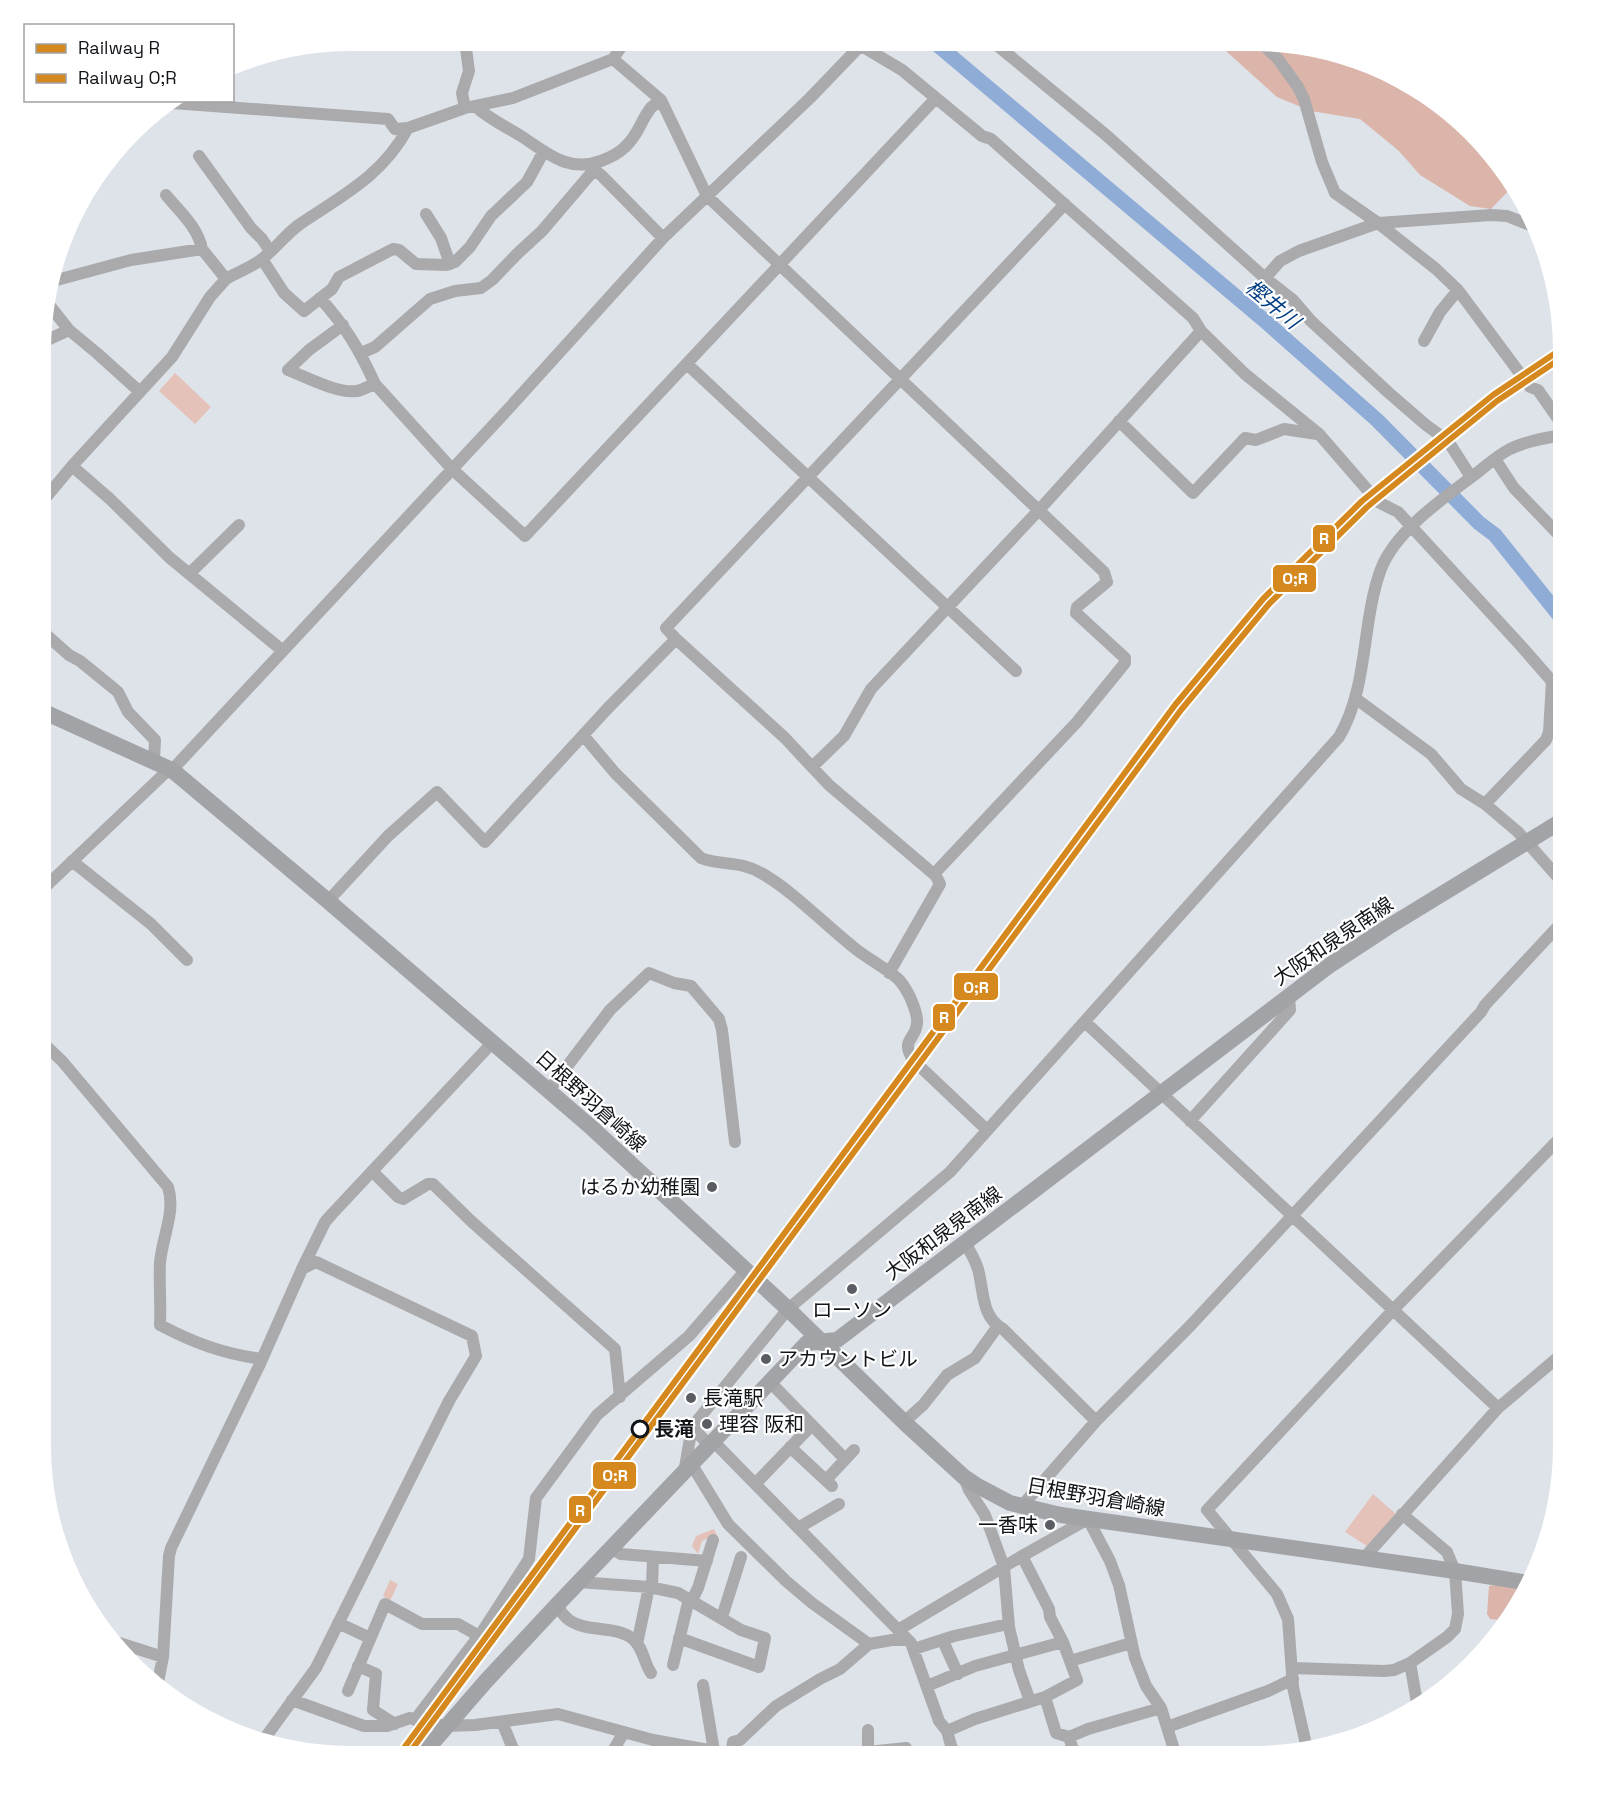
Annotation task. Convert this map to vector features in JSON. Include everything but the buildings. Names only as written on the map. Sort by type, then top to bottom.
[{"type":"main road","name":"日根野羽倉崎線","points":[[51,715],[172,770],[328,900],[592,1128],[788,1310],[904,1422],[964,1477],[976,1485],[1022,1507],[1088,1519],[1520,1582]]},
{"type":"main road","name":"大阪和泉泉南線","points":[[429,1746],[578,1582],[807,1343],[837,1340],[1289,996],[1371,938],[1553,826]]},
{"type":"street","points":[[466,51],[468,70],[462,93],[470,107],[570,165],[591,168],[663,238]]},
{"type":"street","points":[[182,104],[388,119],[396,129],[408,128],[470,107],[513,98],[613,59],[618,51]]},
{"type":"street","points":[[51,881],[164,774],[172,770],[663,238],[810,98],[851,51]]},
{"type":"street","points":[[871,51],[902,70],[982,136],[991,139],[1193,318],[1202,331],[1245,374],[1318,434],[1378,501],[1398,512],[1412,526],[1552,681],[1549,732],[1546,740],[1485,804]]},
{"type":"street","points":[[1004,51],[1106,135],[1264,278],[1293,300],[1311,321],[1389,393],[1448,441],[1469,479]]},
{"type":"street","points":[[1269,52],[1284,67],[1301,93],[1322,162],[1335,193],[1378,222],[1458,290],[1530,387],[1538,390],[1553,412]]},
{"type":"street","points":[[613,59],[661,100],[707,196],[1104,572],[1107,582],[1077,607],[1076,613],[1125,658],[1125,663],[1077,722],[934,874]]},
{"type":"street","points":[[320,298],[343,325],[361,353],[375,384],[452,469],[525,536],[936,98]]},
{"type":"street","points":[[361,353],[375,347],[430,299],[455,291],[481,288],[492,280],[542,231],[591,168],[624,148],[638,133],[650,109],[661,100]]},
{"type":"street","points":[[51,491],[172,357],[210,297],[226,279],[266,255],[297,226],[372,175],[398,146],[408,128]]},
{"type":"street","points":[[199,156],[251,228],[262,239],[266,255],[284,293],[304,311],[332,289],[339,278],[393,249],[399,250],[416,264],[450,264],[463,256],[491,216],[521,190],[544,151]]},
{"type":"street","points":[[166,195],[185,215],[202,249],[226,279]]},
{"type":"street","points":[[889,973],[940,884],[934,874],[829,785],[785,738],[666,628],[1065,204]]},
{"type":"street","points":[[426,214],[441,238],[450,264]]},
{"type":"street","points":[[1264,278],[1280,261],[1299,251],[1378,222],[1507,216],[1524,223]]},
{"type":"street","points":[[60,279],[131,260],[202,249]]},
{"type":"street","points":[[1424,341],[1440,312],[1458,290]]},
{"type":"street","points":[[54,311],[69,330],[140,392]]},
{"type":"street","points":[[343,325],[309,350],[288,370],[328,386],[348,391],[356,391],[375,384]]},
{"type":"street","points":[[52,338],[69,330]]},
{"type":"street","points":[[812,767],[844,736],[871,689],[1039,510],[1202,331]]},
{"type":"street","points":[[687,364],[1017,671]]},
{"type":"street","points":[[1119,422],[1193,493],[1245,438],[1256,440],[1284,429],[1318,434]]},
{"type":"street","points":[[869,1644],[795,1589],[728,1524],[688,1469],[692,1427],[788,1310],[950,1172],[1339,737],[1347,723],[1355,698],[1381,570],[1389,551],[1412,526],[1495,459],[1524,444],[1553,437]]},
{"type":"street","points":[[1495,459],[1514,488],[1553,529]]},
{"type":"street","points":[[72,466],[110,499],[170,558],[282,651]]},
{"type":"street","points":[[189,574],[239,525]]},
{"type":"street","points":[[51,639],[69,655],[98,673],[118,692],[128,712],[155,740],[154,760]]},
{"type":"street","points":[[328,900],[388,836],[437,792],[485,842],[608,708],[676,639]]},
{"type":"street","points":[[1355,698],[1431,754],[1461,789],[1485,804],[1527,842],[1553,872]]},
{"type":"street","points":[[583,735],[615,773],[701,858],[745,866],[763,874],[805,905],[852,946],[898,979],[909,994],[917,1017],[917,1025],[907,1044],[912,1060],[987,1130]]},
{"type":"street","points":[[72,861],[151,924],[187,960]]},
{"type":"street","points":[[1022,1507],[1096,1421],[1191,1325],[1553,932]]},
{"type":"street","points":[[549,1090],[610,1010],[648,973],[674,983],[691,986],[719,1019],[735,1142]]},
{"type":"street","points":[[1190,1120],[1290,1010],[1289,996]]},
{"type":"street","points":[[1085,1022],[1498,1408]]},
{"type":"street","points":[[159,1676],[163,1657],[169,1556],[325,1222],[493,1042]]},
{"type":"street","points":[[51,1051],[168,1187],[171,1211],[160,1263],[160,1325],[229,1354],[262,1359]]},
{"type":"street","points":[[1305,1741],[1292,1674],[1288,1619],[1277,1594],[1207,1510],[1394,1310],[1553,1145]]},
{"type":"street","points":[[372,1171],[398,1197],[403,1199],[428,1184],[433,1184],[471,1221],[615,1349],[620,1397]]},
{"type":"street","points":[[965,1243],[978,1268],[987,1314],[1096,1421]]},
{"type":"street","points":[[268,1734],[316,1668],[449,1401],[476,1356],[472,1336],[315,1262],[302,1269]]},
{"type":"street","points":[[415,1720],[509,1594],[529,1559],[536,1498],[597,1415],[689,1336],[745,1270]]},
{"type":"street","points":[[904,1422],[923,1405],[947,1375],[975,1358],[998,1326]]},
{"type":"street","points":[[1364,1558],[1498,1408],[1553,1361]]},
{"type":"street","points":[[770,1382],[812,1425],[850,1454],[829,1483],[790,1447]]},
{"type":"street","points":[[755,1484],[812,1425]]},
{"type":"street","points":[[692,1427],[755,1484],[910,1644],[939,1721],[947,1731],[951,1746]]},
{"type":"street","points":[[964,1477],[969,1490],[985,1515],[1004,1567],[1008,1624],[1015,1656],[1030,1701]]},
{"type":"street","points":[[798,1528],[839,1504]]},
{"type":"street","points":[[1167,1727],[1268,1691],[1292,1674],[1394,1670],[1410,1663],[1447,1637],[1455,1629],[1458,1614],[1455,1571],[1447,1552],[1402,1514]]},
{"type":"street","points":[[898,1630],[1088,1519],[1110,1561],[1119,1585],[1131,1643],[1146,1686],[1161,1708],[1173,1746]]},
{"type":"street","points":[[673,1665],[691,1600],[698,1588],[713,1540]]},
{"type":"street","points":[[611,1548],[621,1554],[707,1561]]},
{"type":"street","points":[[947,1731],[975,1719],[1045,1697],[1077,1680],[1063,1642],[1050,1617],[1049,1609],[1022,1556]]},
{"type":"street","points":[[638,1644],[650,1587],[653,1557]]},
{"type":"street","points":[[722,1617],[741,1557]]},
{"type":"street","points":[[578,1582],[650,1587],[678,1593],[741,1630],[765,1638],[759,1667],[679,1638]]},
{"type":"street","points":[[348,1691],[385,1604],[422,1624],[458,1624],[479,1636]]},
{"type":"street","points":[[556,1606],[576,1624],[625,1634],[638,1644],[651,1673]]},
{"type":"street","points":[[338,1623],[370,1638]]},
{"type":"street","points":[[732,1746],[733,1742],[740,1740],[776,1706],[840,1669],[869,1644],[892,1640],[910,1644],[943,1641],[954,1636],[1008,1624]]},
{"type":"street","points":[[943,1641],[958,1674]]},
{"type":"street","points":[[927,1686],[975,1666],[1063,1642]]},
{"type":"street","points":[[1070,1660],[1131,1643]]},
{"type":"street","points":[[128,1646],[163,1657]]},
{"type":"street","points":[[1410,1663],[1416,1697]]},
{"type":"street","points":[[358,1666],[376,1674],[373,1710],[394,1724]]},
{"type":"street","points":[[703,1685],[713,1746]]},
{"type":"street","points":[[1045,1697],[1056,1733],[1069,1737],[1088,1729],[1161,1708]]},
{"type":"street","points":[[292,1700],[364,1726],[387,1726],[410,1718],[446,1726],[475,1725],[558,1714],[653,1740],[686,1746]]},
{"type":"street","points":[[502,1722],[512,1746]]},
{"type":"street","points":[[868,1730],[868,1746]]},
{"type":"street","points":[[616,1746],[624,1732]]},
{"type":"street","points":[[1069,1737],[1072,1746]]},
{"type":"shaded area","points":[[1226,51],[1272,52],[1330,61],[1368,74],[1403,91],[1435,113],[1465,139],[1491,169],[1507,192],[1491,209],[1470,206],[1420,175],[1399,151],[1360,119],[1311,111],[1277,97]]},
{"type":"shaded area","points":[[175,373],[211,407],[195,424],[159,391]]},
{"type":"shaded area","points":[[1373,1494],[1396,1514],[1367,1546],[1345,1532]]},
{"type":"shaded area","points":[[714,1529],[718,1538],[712,1536],[702,1541],[698,1554],[692,1546],[696,1536]]},
{"type":"shaded area","points":[[390,1580],[398,1584],[390,1601],[383,1596]]},
{"type":"shaded area","points":[[1489,1586],[1517,1589],[1497,1620],[1490,1619],[1487,1614]]},
{"type":"waterway","name":"樫井川","points":[[945,51],[1265,321],[1377,420],[1479,523],[1495,535],[1553,608]]},
{"type":"rail line","name":"R","points":[[405,1746],[1175,705],[1263,599],[1362,501],[1493,395],[1553,355]]},
{"type":"rail line","name":"O;R","points":[[414,1746],[1181,710],[1269,604],[1367,507],[1497,401],[1553,364]]},
{"type":"place","name":"はるか幼稚園","points":[[712,1187]]},
{"type":"place","name":"ローソン","points":[[852,1289]]},
{"type":"place","name":"アカウントビル","points":[[766,1359]]},
{"type":"place","name":"長滝駅","points":[[691,1398]]},
{"type":"place","name":"理容 阪和","points":[[707,1424]]},
{"type":"place","name":"長滝","points":[[640,1429]]},
{"type":"place","name":"一香味","points":[[1050,1525]]}]
